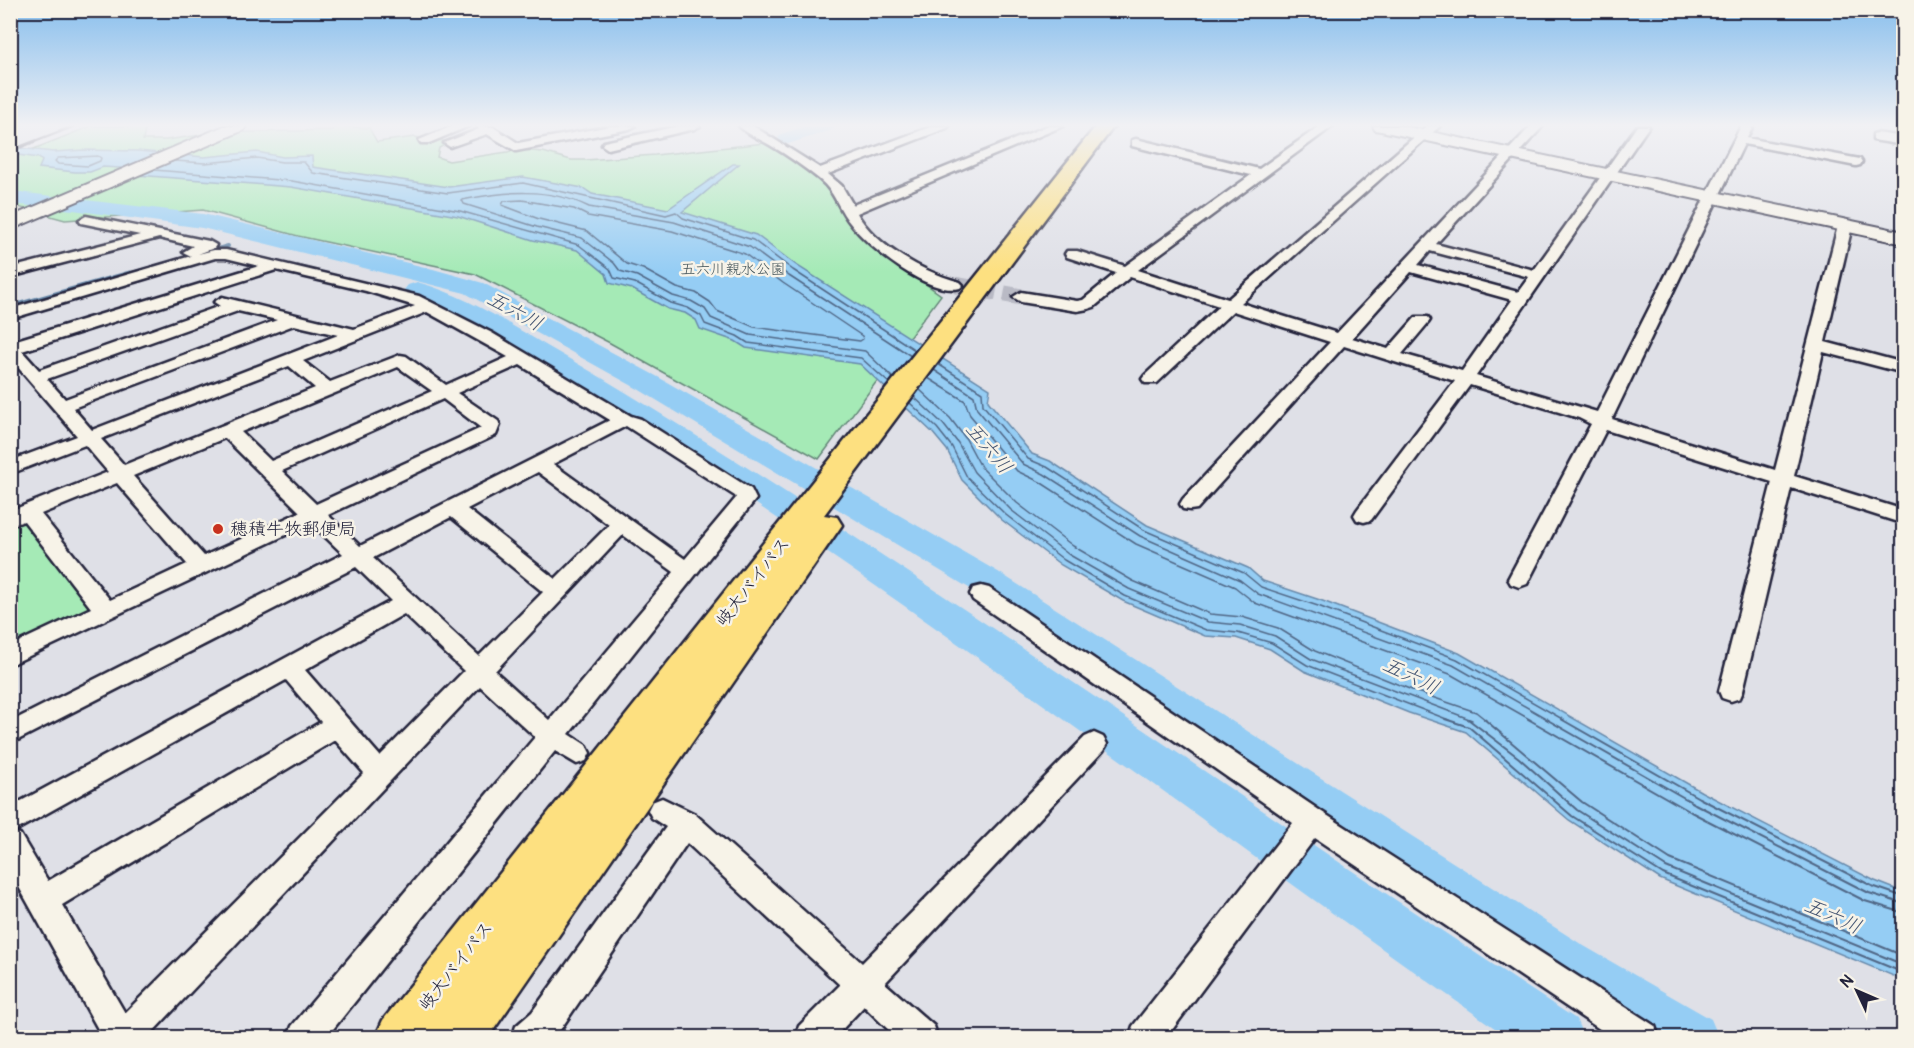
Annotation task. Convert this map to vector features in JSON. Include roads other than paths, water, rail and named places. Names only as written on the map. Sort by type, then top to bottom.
[{"type":"highway","name":"岐大バイパス","points":[[967,320],[1070,175]]},
{"type":"highway","name":"岐大バイパス","points":[[400,1038],[793,549],[967,320],[1083,175]]},
{"type":"highway","name":"岐大バイパス","points":[[457,1038],[793,549]]},
{"type":"street","points":[[10,224],[126,175]]},
{"type":"street","points":[[820,175],[839,191],[849,211],[872,240],[929,278],[955,285]]},
{"type":"street","points":[[849,211],[937,175]]},
{"type":"street","points":[[1021,297],[1077,306],[1088,304],[1128,271],[1261,175]]},
{"type":"street","points":[[1151,379],[1231,304],[1378,175]]},
{"type":"street","points":[[1190,504],[1492,175]]},
{"type":"street","points":[[1364,515],[1465,379],[1608,175],[1904,238]]},
{"type":"street","points":[[1519,579],[1601,422],[1723,175]]},
{"type":"street","points":[[10,303],[208,245],[87,220]]},
{"type":"street","points":[[1731,691],[1845,226]]},
{"type":"street","points":[[10,273],[159,234]]},
{"type":"street","points":[[1426,246],[1537,275]]},
{"type":"street","points":[[10,314],[214,254],[226,254],[378,289],[429,306],[624,420],[634,423],[744,493],[746,499],[304,1038]]},
{"type":"street","points":[[1072,254],[1391,356],[1586,414],[1601,422],[1904,517]]},
{"type":"street","points":[[201,566],[11,348],[275,265]]},
{"type":"street","points":[[1408,267],[1521,298]]},
{"type":"street","points":[[189,292],[192,295],[348,333],[351,336]]},
{"type":"street","points":[[36,377],[236,306]]},
{"type":"street","points":[[10,468],[429,306]]},
{"type":"street","points":[[62,406],[279,326],[292,319]]},
{"type":"street","points":[[1391,356],[1422,320]]},
{"type":"street","points":[[1816,345],[1902,368]]},
{"type":"street","points":[[268,470],[521,358]]},
{"type":"street","points":[[291,359],[327,389]]},
{"type":"street","points":[[10,656],[106,611],[313,513],[489,431],[491,425],[400,360],[19,515],[106,611]]},
{"type":"street","points":[[10,734],[624,420]]},
{"type":"street","points":[[228,430],[406,603],[551,736],[577,753]]},
{"type":"street","points":[[540,464],[675,564],[688,569]]},
{"type":"street","points":[[453,508],[547,585],[558,589]]},
{"type":"street","points":[[10,843],[122,1038],[386,770],[622,524]]},
{"type":"street","points":[[981,594],[1312,821],[1643,1038]]},
{"type":"street","points":[[10,821],[406,603]]},
{"type":"street","points":[[289,667],[371,764],[386,770]]},
{"type":"street","points":[[43,900],[338,726]]},
{"type":"street","points":[[811,1038],[1094,744]]},
{"type":"street","points":[[528,1038],[544,1024],[674,816],[922,1038]]},
{"type":"street","points":[[1145,1038],[1274,867],[1312,821]]},
{"type":"water","points":[[136,175],[367,175],[449,187],[523,177],[583,188],[592,194],[668,209],[717,175],[726,175],[682,212],[756,235],[796,265],[990,389],[988,401],[1032,454],[1050,461],[1147,525],[1248,568],[1263,581],[1320,600],[1459,653],[1702,792],[1875,881],[1903,892],[1903,980],[1660,879],[1569,820],[1466,732],[1409,713],[1304,671],[1270,649],[1236,638],[1205,636],[1123,601],[1061,565],[1002,520],[962,480],[947,450],[932,432],[860,364],[746,348],[735,341],[700,329],[696,320],[685,313],[668,309],[632,289],[609,283],[606,274],[577,250],[533,240],[458,216],[291,187]]},
{"type":"waterway","name":"五六川","points":[[10,197],[73,203],[203,221],[283,242],[433,276],[474,288],[648,383],[987,582],[1566,964],[1692,1038]]},
{"type":"waterway","points":[[125,275],[228,246]]},
{"type":"waterway","points":[[10,307],[130,273]]},
{"type":"waterway","points":[[417,290],[434,296],[514,338],[631,408],[743,480],[969,631],[1458,972],[1557,1038]]},
{"type":"tunnel","points":[[955,285],[1021,297]]},
{"type":"place","name":"穂積牛牧郵便局","points":[[218,529]]},
{"type":"park label","name":"五六川親水公園","points":[[733,269]]}]
